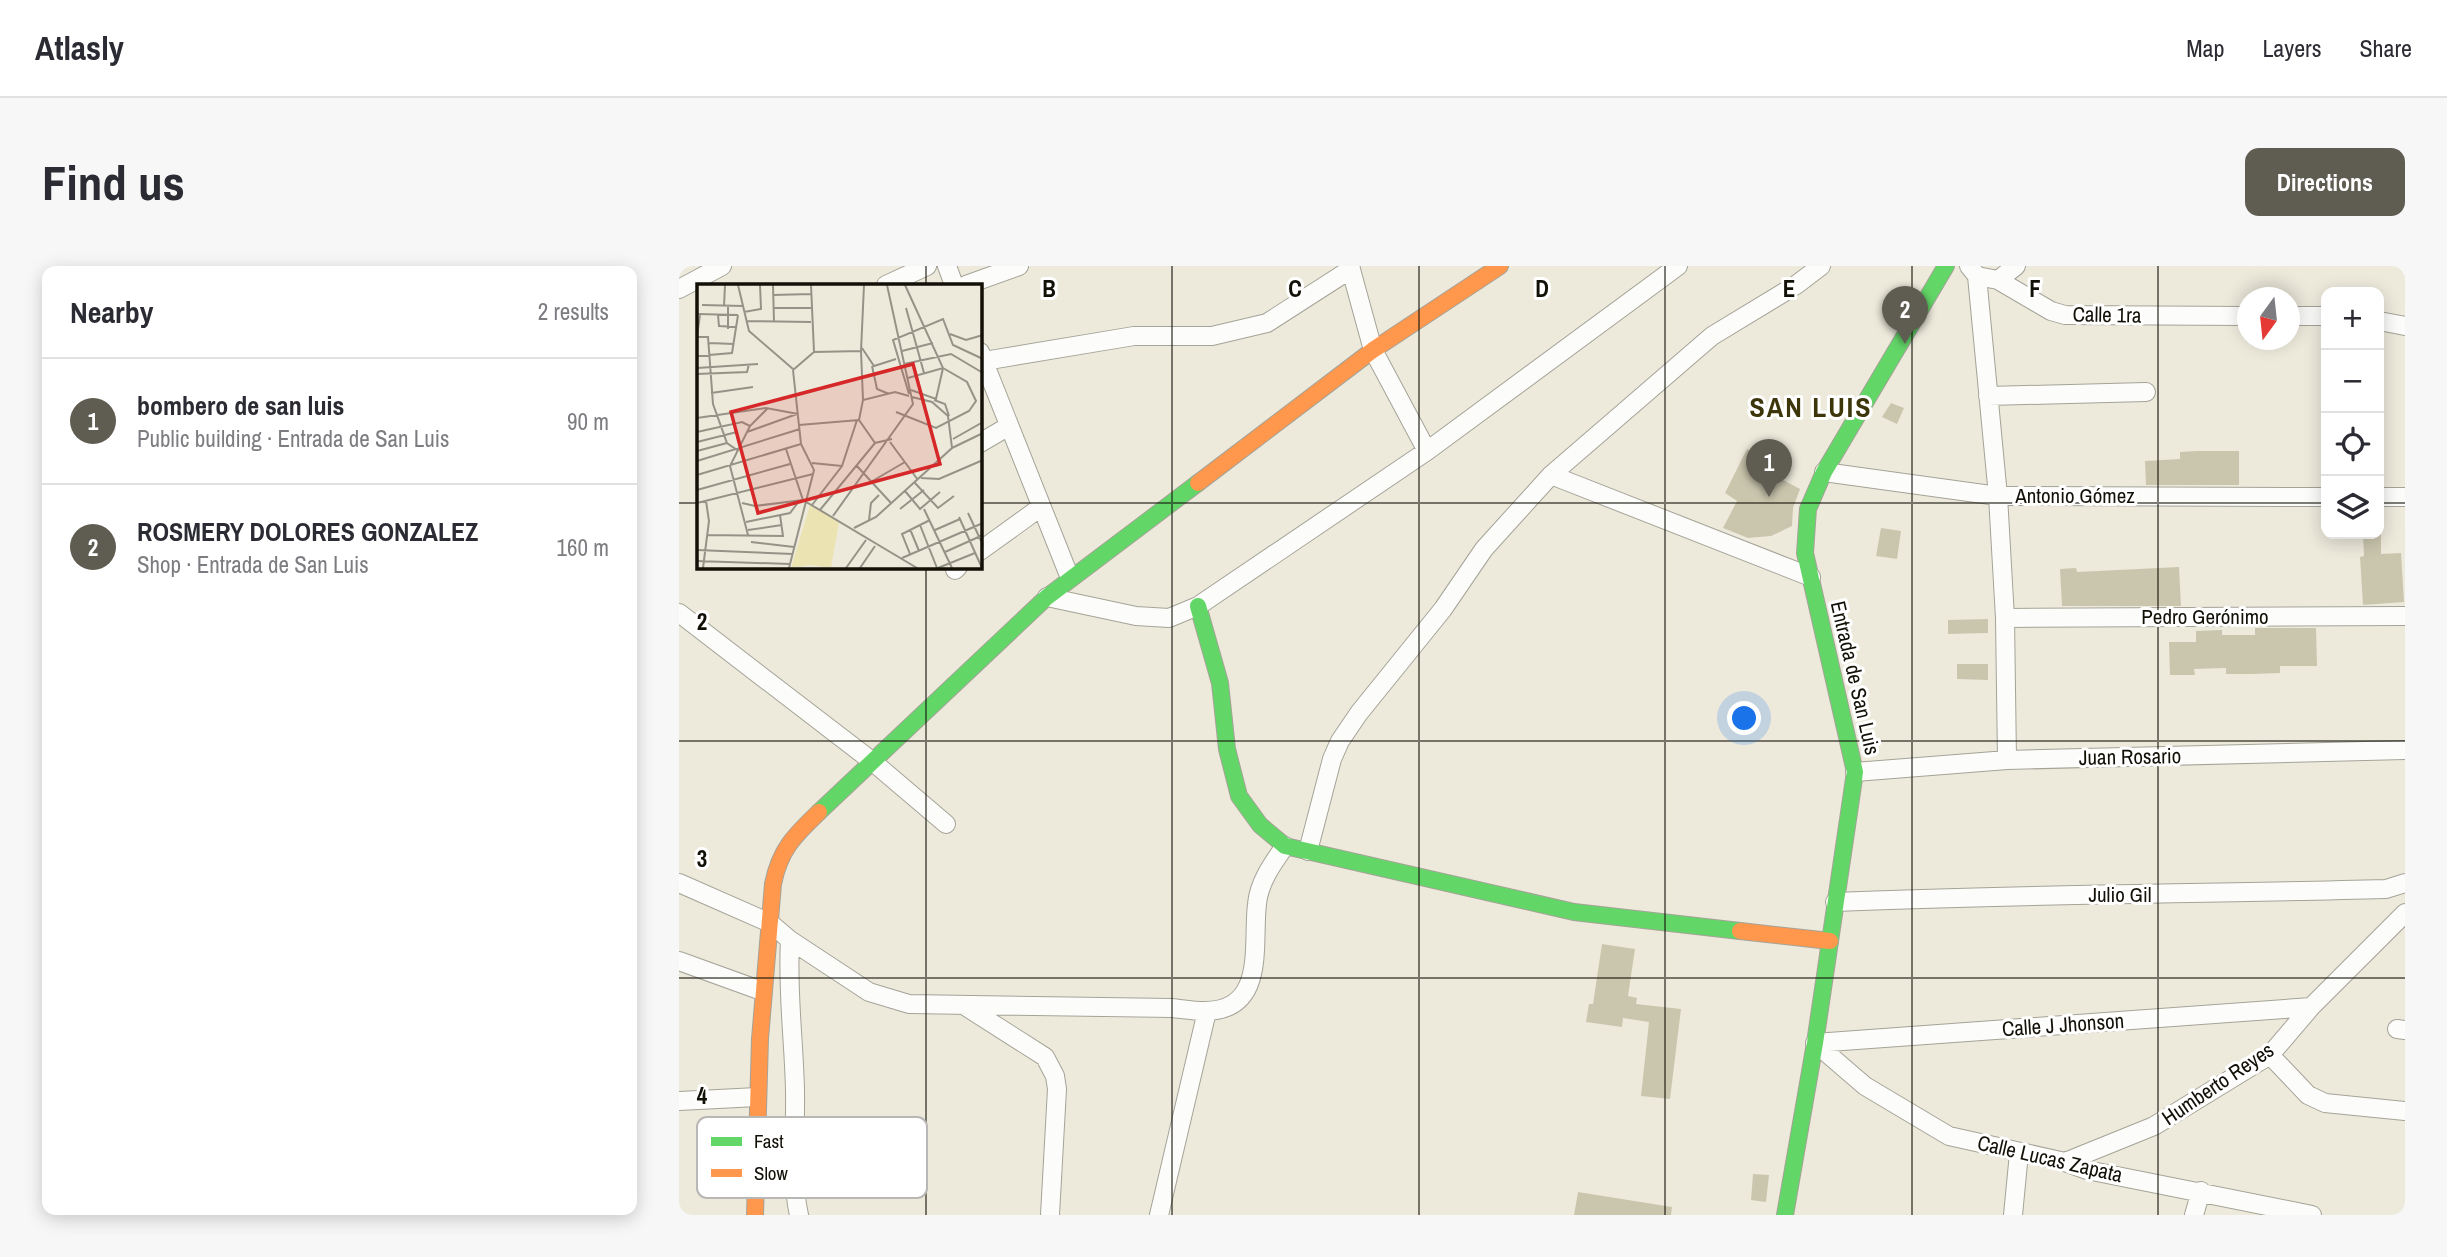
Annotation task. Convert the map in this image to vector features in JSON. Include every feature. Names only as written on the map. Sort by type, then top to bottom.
[{"type":"street","points":[[679,289],[722,266]]},
{"type":"street","points":[[888,284],[927,266]]},
{"type":"street","points":[[947,266],[954,284]]},
{"type":"street","points":[[969,284],[1019,266]]},
{"type":"street","points":[[757,1117],[762,991],[770,923],[771,886],[779,855],[792,837],[1070,578],[1373,350],[1500,266]]},
{"type":"street","points":[[1047,597],[1136,616],[1169,618],[1198,606],[1427,451],[1678,266]]},
{"type":"street","points":[[1308,851],[1332,759],[1341,741],[1359,713],[1443,609],[1484,549],[1551,475],[1712,336],[1796,285],[1821,266]]},
{"type":"street","name":"Entrada de San Luis","points":[[1785,1215],[1815,1043],[1856,772],[1805,553],[1808,509],[1824,472],[1946,266]]},
{"type":"street","points":[[1999,280],[2016,266]]},
{"type":"street","points":[[1070,578],[982,357],[1133,336],[1212,336],[1267,323],[1350,268],[1373,350],[1427,451]]},
{"type":"street","points":[[1973,271],[1998,496],[2005,618],[2007,760]]},
{"type":"street","name":"Calle 1ra","points":[[1973,271],[1999,280],[2051,311],[2064,315],[2237,316]]},
{"type":"street","points":[[2300,316],[2321,316]]},
{"type":"street","points":[[2384,322],[2405,326]]},
{"type":"street","points":[[1988,396],[2146,392]]},
{"type":"street","points":[[982,442],[1009,426]]},
{"type":"street","name":"Antonio Gómez","points":[[1824,472],[1998,496],[2321,496]]},
{"type":"street","points":[[1551,475],[1811,577]]},
{"type":"street","points":[[2384,497],[2405,497]]},
{"type":"street","points":[[982,550],[1041,507]]},
{"type":"street","points":[[1198,606],[1220,683],[1227,749],[1239,796],[1260,825],[1285,846],[1574,912],[1830,941]]},
{"type":"street","points":[[679,612],[873,762],[946,824]]},
{"type":"street","name":"Pedro Gerónimo","points":[[2005,618],[2405,616]]},
{"type":"street","name":"Juan Rosario","points":[[1856,772],[2007,760],[2405,750]]},
{"type":"street","points":[[679,883],[770,923],[790,940],[869,992],[909,1004],[1172,1008],[1207,1011],[1227,1006],[1241,998],[1253,978],[1257,902],[1266,873],[1285,846]]},
{"type":"street","name":"Julio Gil","points":[[1835,902],[1978,896],[2386,889],[2405,883]]},
{"type":"street","name":"Humberto Reyes","points":[[2066,1162],[2154,1126],[2270,1055],[2311,1007],[2405,912]]},
{"type":"street","points":[[790,940],[788,981],[795,1117]]},
{"type":"street","points":[[679,961],[762,991]]},
{"type":"street","points":[[965,1005],[1045,1057],[1055,1076],[1057,1089],[1050,1215]]},
{"type":"street","name":"Calle J Jhonson","points":[[1815,1043],[2311,1007]]},
{"type":"street","points":[[1159,1215],[1207,1011]]},
{"type":"street","name":"Calle Lucas Zapata","points":[[1815,1043],[1864,1086],[1949,1136],[2066,1162],[2087,1170],[2312,1215]]},
{"type":"street","points":[[2270,1055],[2308,1095],[2325,1102],[2405,1111]]},
{"type":"street","points":[[679,1101],[757,1097]]},
{"type":"street","points":[[2013,1215],[2019,1153]]},
{"type":"street","points":[[2194,1215],[2201,1191]]},
{"type":"building","points":[[1891,403],[1904,408],[1897,424],[1882,417]]},
{"type":"building","points":[[1747,449],[1763,459],[1759,467],[1800,489],[1793,508],[1792,526],[1771,536],[1748,538],[1723,528],[1737,501],[1725,493]]},
{"type":"building","points":[[2239,451],[2239,485],[2146,485],[2145,461],[2180,459],[2180,452]]},
{"type":"building","points":[[1881,528],[1901,531],[1897,559],[1876,556]]},
{"type":"building","points":[[2363,539],[2381,539],[2381,554],[2401,553],[2404,602],[2363,605],[2360,557],[2364,556]]},
{"type":"building","points":[[2179,567],[2181,606],[2062,606],[2060,569],[2076,568],[2077,572]]},
{"type":"building","points":[[1988,619],[1988,633],[1948,634],[1948,620]]},
{"type":"building","points":[[2255,628],[2316,628],[2317,666],[2280,666],[2280,673],[2226,674],[2226,668],[2194,669],[2195,675],[2170,675],[2169,642],[2196,642],[2196,631],[2222,630],[2222,635],[2255,635]]},
{"type":"building","points":[[1957,664],[1988,664],[1988,680],[1957,679]]},
{"type":"building","points":[[1602,944],[1635,949],[1628,996],[1637,998],[1636,1004],[1681,1009],[1670,1099],[1641,1096],[1649,1022],[1623,1018],[1622,1027],[1586,1022],[1589,1004],[1593,1004]]},
{"type":"building","points":[[1753,1174],[1769,1175],[1766,1202],[1751,1200]]},
{"type":"building","points":[[1578,1192],[1672,1207],[1671,1215],[1574,1215]]},
{"type":"traffic: fast","points":[[1785,1215],[1815,1043],[1855,772],[1805,553],[1808,509],[1824,472],[1946,266]]},
{"type":"traffic: fast","points":[[819,812],[1047,597],[1198,483]]},
{"type":"traffic: fast","points":[[1198,606],[1220,683],[1227,749],[1239,796],[1260,825],[1285,846],[1574,912],[1740,931]]},
{"type":"traffic: slow","points":[[1198,483],[1373,350],[1500,266]]},
{"type":"traffic: slow","points":[[758,1117],[760,1039],[773,884],[784,852],[819,812]]},
{"type":"traffic: slow","points":[[1740,931],[1830,941]]},
{"type":"traffic: slow","points":[[755,1198],[755,1215]]},
{"type":"place","name":"ROSMERY DOLORES GONZALEZ","points":[[1905,344]]},
{"type":"place","name":"bombero de san luis","points":[[1769,497]]},
{"type":"district","name":"SAN LUIS","points":[[1811,407]]}]
